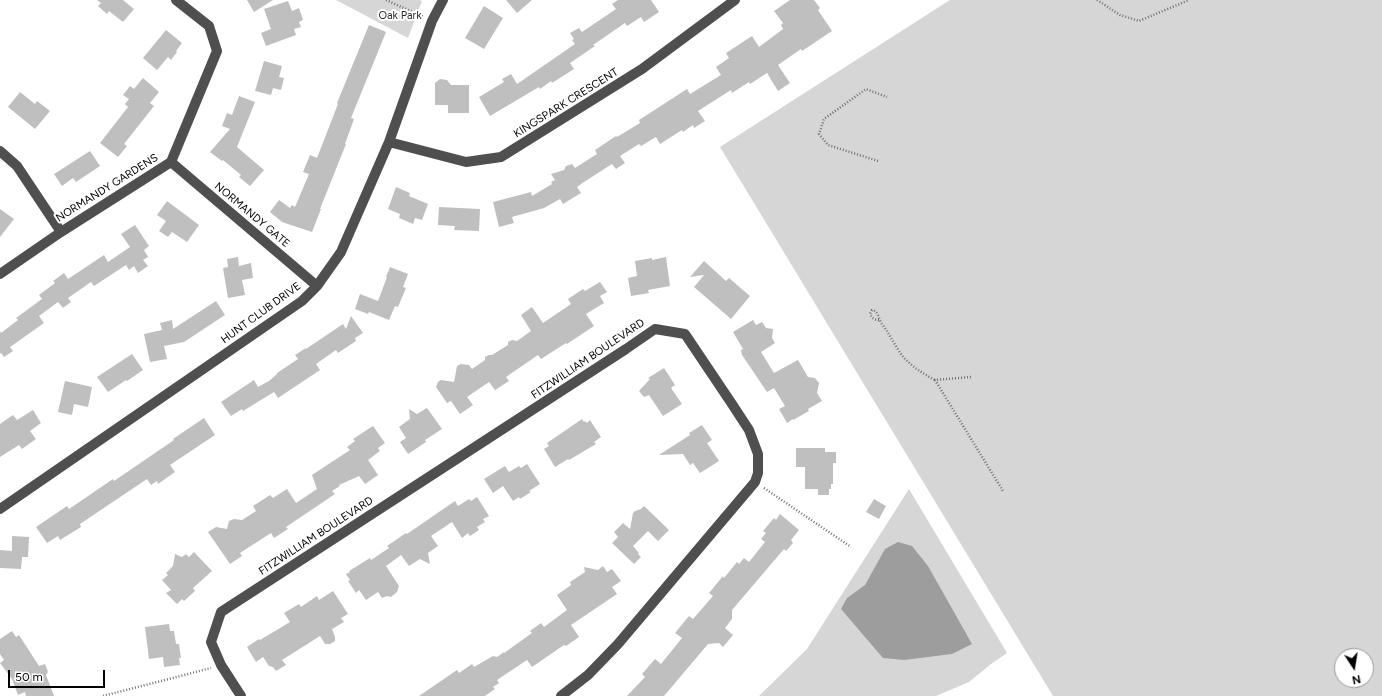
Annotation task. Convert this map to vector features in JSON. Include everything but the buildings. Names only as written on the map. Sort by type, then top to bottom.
[{"type":"street","name":"NORMANDY GARDENS","points":[[0,274],[60,232],[171,162],[217,52],[209,26],[176,0]]},
{"type":"street","name":"HUNT CLUB DRIVE","points":[[0,509],[302,301],[317,286],[341,252],[389,142],[432,21],[443,0]]},
{"type":"street","name":"KINGSPARK CRESCENT","points":[[389,142],[466,162],[501,157],[642,69],[735,0]]},
{"type":"street","points":[[0,151],[18,166],[60,232]]},
{"type":"street","name":"NORMANDY GATE","points":[[171,162],[317,286]]},
{"type":"street","name":"FITZWILLIAM BOULEVARD","points":[[241,696],[221,665],[211,642],[221,612],[626,350],[655,329],[684,334],[749,430],[758,454],[758,473],[755,482]]},
{"type":"street","points":[[561,696],[588,675],[618,644],[755,482]]},
{"type":"path","points":[[386,0],[432,21]]},
{"type":"path","points":[[1097,0],[1120,15],[1139,21],[1189,0]]},
{"type":"path","points":[[878,161],[828,145],[819,134],[824,119],[866,89],[888,97]]},
{"type":"path","points":[[879,320],[907,360],[924,374],[935,380],[1003,491]]},
{"type":"path","points":[[935,380],[971,377]]},
{"type":"path","points":[[755,482],[851,547]]},
{"type":"path","points":[[103,696],[221,665]]},
{"type":"green space","name":"Oak Park","points":[[336,0],[419,0],[422,1],[408,38]]},
{"type":"green space","points":[[950,0],[1382,0],[1382,696],[1053,696],[720,147]]},
{"type":"green space","points":[[909,489],[1007,653],[969,682],[936,696],[759,696],[807,649]]},
{"type":"shaded area","points":[[898,542],[912,546],[928,566],[972,644],[952,654],[904,660],[883,658],[841,609],[847,598],[865,585],[885,549]]}]
